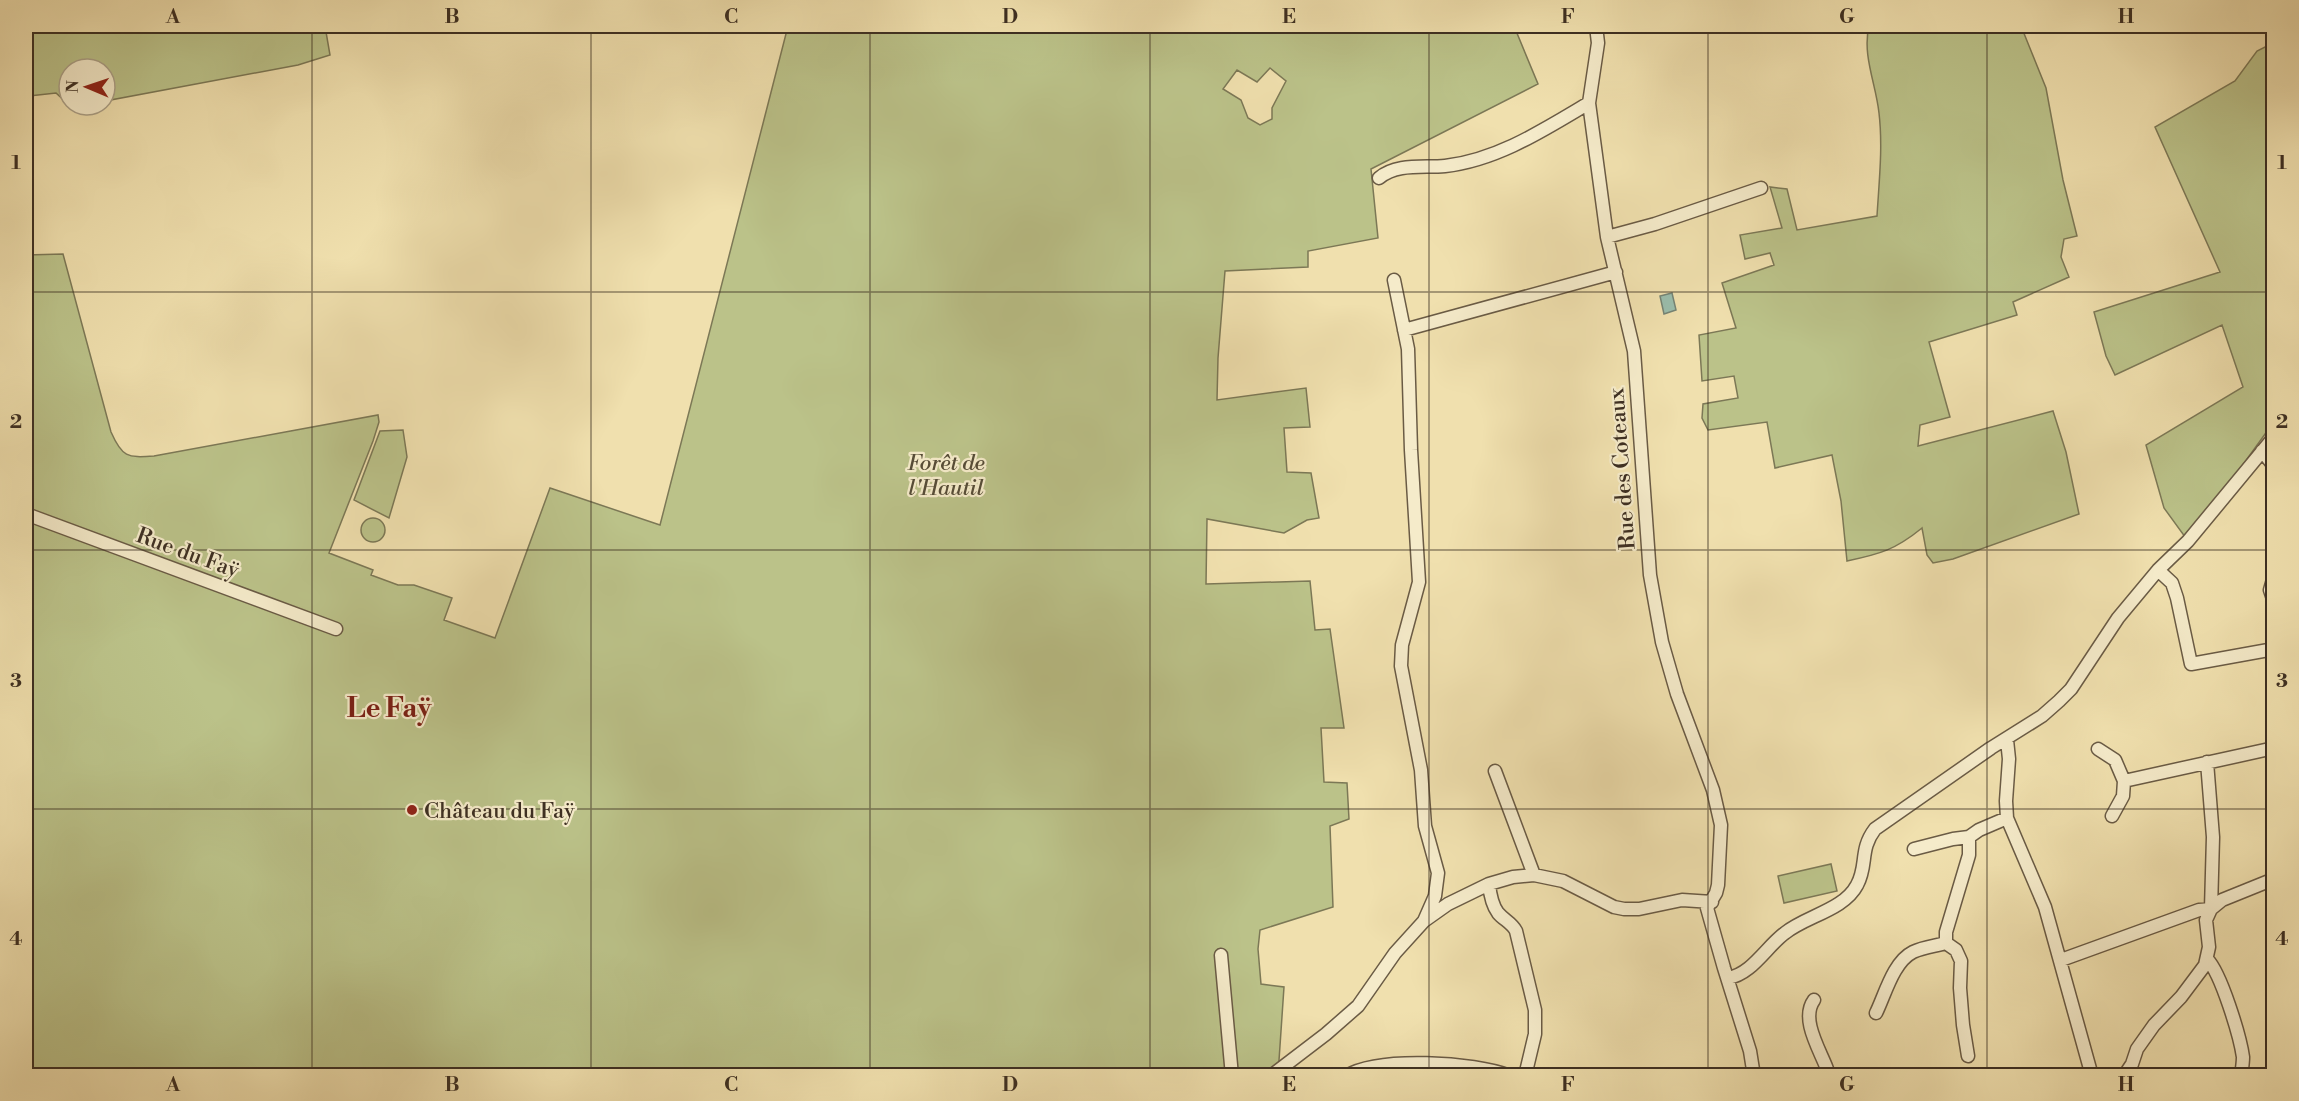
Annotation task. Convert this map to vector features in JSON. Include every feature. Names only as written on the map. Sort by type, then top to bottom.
[{"type":"street","name":"Rue des Coteaux","points":[[1596,26],[1598,43],[1589,103],[1607,237],[1634,351],[1650,575],[1662,642],[1677,694],[1713,790],[1721,825],[1719,878],[1716,894],[1707,908],[1728,978]]},
{"type":"street","points":[[1379,178],[1387,171],[1412,167],[1445,166],[1471,161],[1538,134],[1589,103]]},
{"type":"street","points":[[1607,237],[1655,224],[1761,188]]},
{"type":"street","points":[[1404,330],[1616,272]]},
{"type":"street","points":[[1394,280],[1408,349],[1419,582],[1402,645],[1401,666],[1421,770],[1425,826],[1438,873],[1435,896],[1424,921]]},
{"type":"street","points":[[1754,1076],[1750,1051],[1728,978],[1736,977],[1748,969],[1784,933],[1841,902],[1857,886],[1865,845],[1875,829],[1991,748],[2042,716],[2071,689],[2118,618],[2158,570],[2187,541],[2274,437]]},
{"type":"street","points":[[2262,451],[2274,466]]},
{"type":"street","name":"Rue du Faÿ","points":[[26,514],[336,629]]},
{"type":"street","points":[[2158,570],[2172,583],[2192,664],[2274,649]]},
{"type":"street","points":[[2274,576],[2270,590],[2274,602]]},
{"type":"street","points":[[2007,740],[2009,759],[2007,818],[2045,907],[2092,1076]]},
{"type":"street","points":[[2124,780],[2274,748]]},
{"type":"street","points":[[2098,749],[2115,760],[2124,780],[2123,796],[2112,816]]},
{"type":"street","points":[[2124,1076],[2132,1064],[2137,1049],[2154,1025],[2195,981],[2207,959],[2209,947],[2206,920],[2211,909],[2213,837],[2206,762]]},
{"type":"street","points":[[1495,771],[1534,875]]},
{"type":"street","points":[[1914,849],[1969,837],[2007,818]]},
{"type":"street","points":[[1946,943],[1946,932],[1969,855],[1969,837]]},
{"type":"street","points":[[1271,1076],[1358,1006],[1395,953],[1424,921],[1448,904],[1489,884],[1513,877],[1534,875],[1563,881],[1614,907],[1624,909],[1639,909],[1682,900],[1712,902]]},
{"type":"street","points":[[2061,960],[2199,910],[2211,909],[2222,900],[2274,879]]},
{"type":"street","points":[[1489,884],[1498,914],[1516,931],[1530,985],[1535,1010],[1535,1034],[1527,1069]]},
{"type":"street","points":[[1876,1013],[1896,970],[1910,953],[1946,943]]},
{"type":"street","points":[[1946,943],[1956,950],[1961,962],[1962,1025],[1968,1056]]},
{"type":"street","points":[[1221,955],[1232,1076]]},
{"type":"street","points":[[2207,959],[2221,979],[2243,1055],[2241,1076]]},
{"type":"street","points":[[1814,1000],[1810,1005],[1809,1022],[1827,1069],[1827,1076]]},
{"type":"street","points":[[1346,1076],[1370,1066],[1444,1063],[1510,1076]]},
{"type":"green space","points":[[26,26],[325,26],[330,55],[298,65],[117,99],[117,57],[57,57],[57,94],[29,96],[26,100]]},
{"type":"green space","name":"Forêt de l'Hautil","points":[[788,26],[1514,26],[1538,84],[1371,169],[1378,238],[1308,251],[1308,267],[1225,271],[1217,400],[1306,388],[1310,427],[1284,428],[1287,472],[1311,473],[1319,518],[1307,520],[1284,533],[1207,519],[1206,584],[1310,581],[1315,630],[1330,629],[1344,728],[1321,728],[1324,782],[1347,783],[1349,819],[1330,826],[1333,907],[1260,930],[1258,949],[1261,984],[1284,987],[1278,1075],[26,1075],[26,255],[63,254],[111,432],[119,447],[126,454],[137,457],[154,456],[378,415],[379,422],[373,441],[329,553],[373,570],[371,575],[398,585],[414,585],[452,598],[444,620],[495,638],[550,488],[660,525]],"holes":[[[1270,68],[1286,81],[1272,108],[1272,119],[1260,125],[1248,118],[1241,100],[1223,89],[1237,70],[1257,82]]]},
{"type":"green space","points":[[1869,26],[2021,26],[2046,88],[2063,180],[2077,236],[2064,239],[2061,257],[2069,277],[2013,302],[2017,315],[1929,342],[1950,417],[1920,425],[1918,446],[2053,411],[2066,452],[2079,514],[1953,559],[1933,563],[1927,555],[1922,528],[1887,550],[1847,561],[1841,501],[1832,455],[1775,468],[1767,422],[1708,430],[1702,418],[1703,404],[1738,398],[1734,376],[1702,381],[1699,335],[1736,328],[1722,283],[1774,265],[1770,253],[1745,259],[1740,235],[1782,228],[1770,187],[1787,189],[1797,230],[1877,216],[1881,139],[1877,102],[1868,59]]},
{"type":"green space","points":[[2273,43],[2273,423],[2188,541],[2164,508],[2146,445],[2243,387],[2222,325],[2115,375],[2106,356],[2094,312],[2220,272],[2155,127],[2235,81],[2257,51]]},
{"type":"green space","points":[[403,430],[407,457],[389,518],[354,500],[380,431]]},
{"type":"green space","points":[[373,518],[382,521],[385,530],[382,539],[373,542],[364,539],[361,530],[364,521]]},
{"type":"green space","points":[[1831,864],[1837,891],[1784,903],[1778,876]]},
{"type":"shaded area","points":[[1672,293],[1676,310],[1664,314],[1660,296]]},
{"type":"place","name":"Château du Faÿ","points":[[412,810]]},
{"type":"district","name":"Le Faÿ","points":[[389,707]]}]
